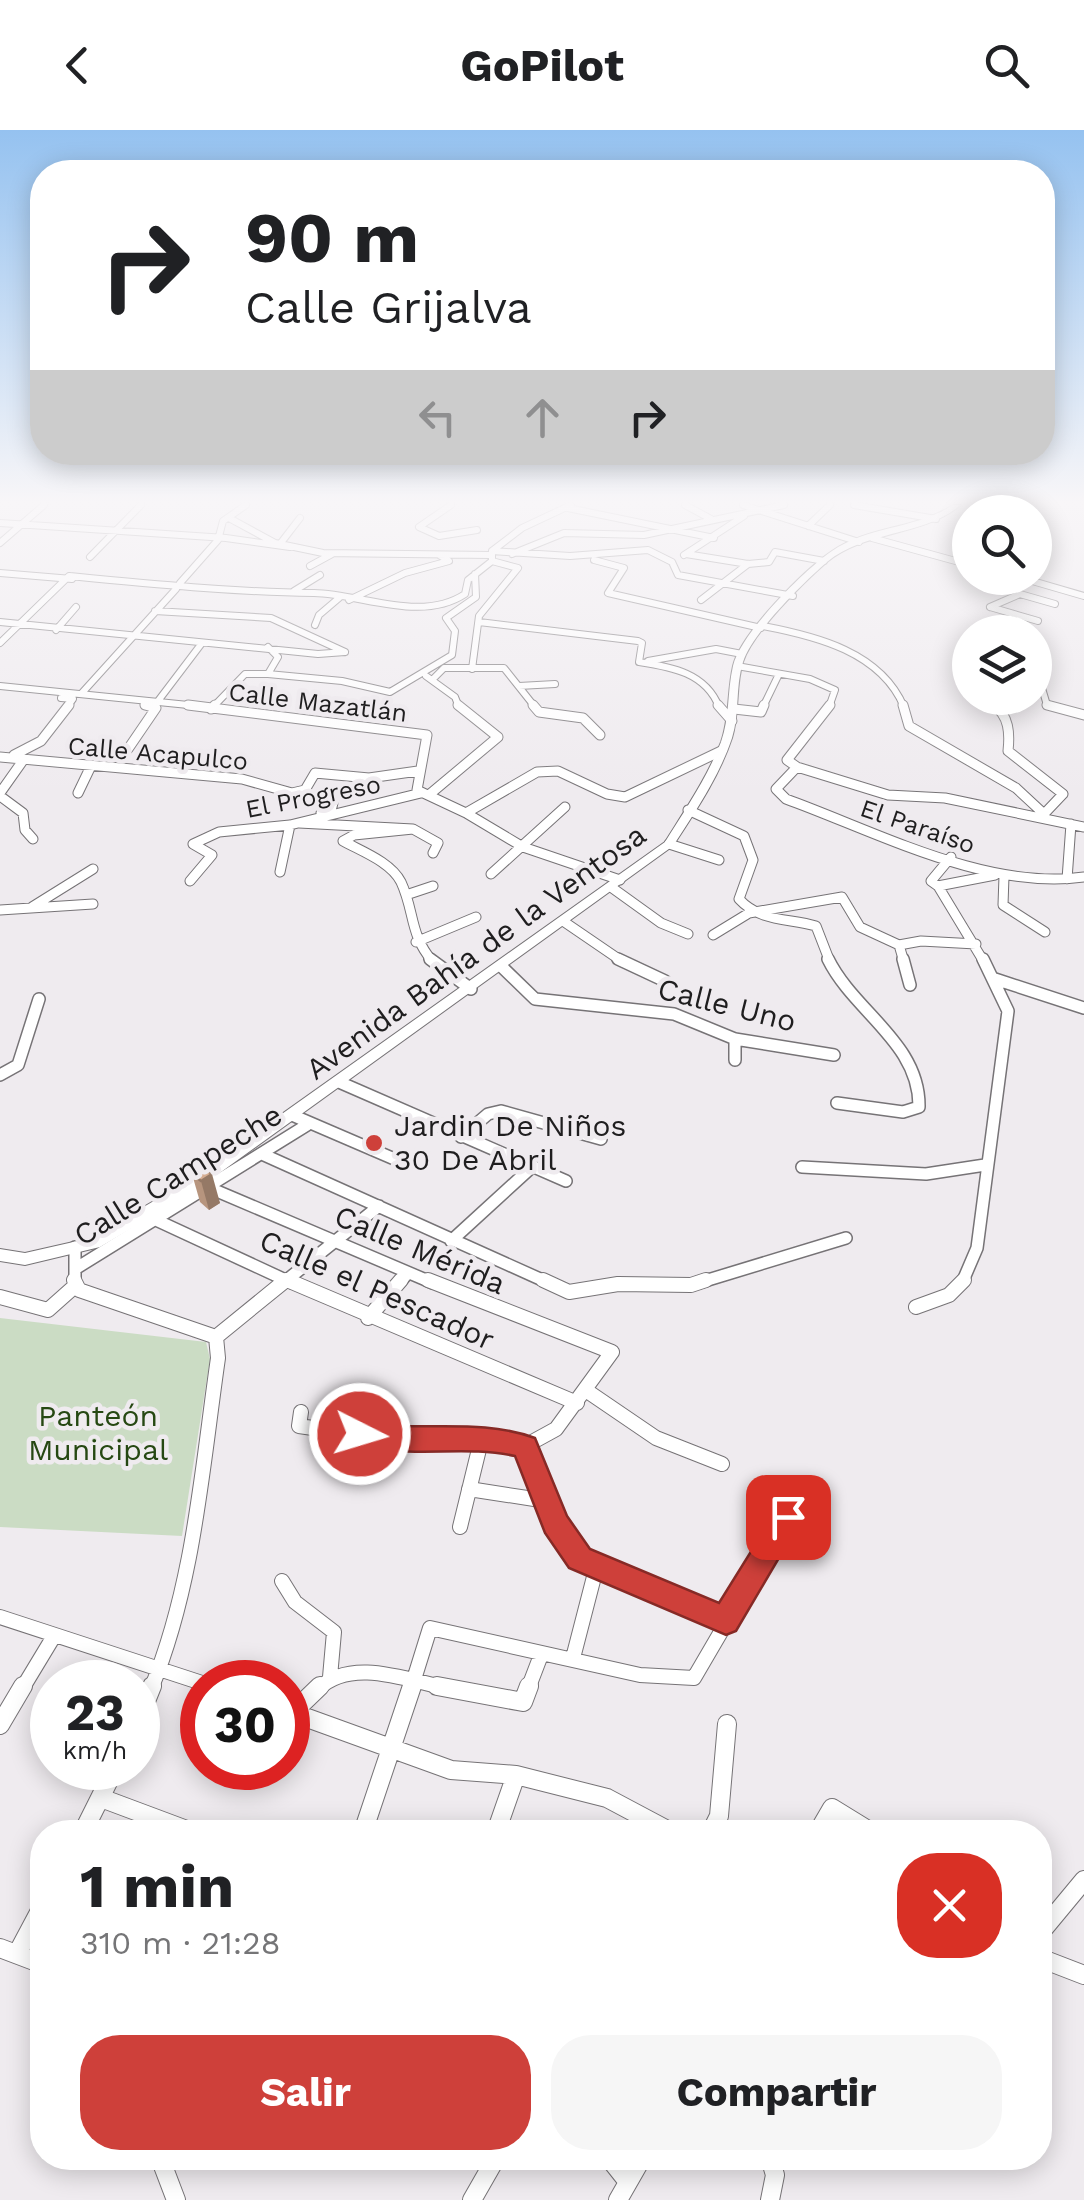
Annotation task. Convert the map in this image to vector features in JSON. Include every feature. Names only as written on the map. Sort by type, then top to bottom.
[{"type":"main road","points":[[740,660],[762,627],[787,602]]},
{"type":"main road","name":"Avenida Bahía de la Ventosa","points":[[0,1255],[25,1258],[94,1243],[190,1186],[502,968],[669,844],[720,751],[733,715],[740,660]]},
{"type":"street","points":[[0,643],[42,602]]},
{"type":"street","points":[[86,695],[164,602]]},
{"type":"street","points":[[315,624],[335,602]]},
{"type":"street","points":[[362,602],[404,607],[449,602]]},
{"type":"street","points":[[211,709],[245,674],[393,691],[447,660],[454,651],[455,631],[446,618],[469,602]]},
{"type":"street","points":[[472,668],[479,616],[491,602]]},
{"type":"street","points":[[647,602],[803,633],[870,663],[884,673],[905,702],[909,726],[1016,788],[1042,816]]},
{"type":"street","points":[[1002,602],[990,607],[1017,615]]},
{"type":"street","points":[[1047,602],[1056,604]]},
{"type":"street","points":[[56,630],[76,607]]},
{"type":"street","points":[[0,624],[318,654],[346,652],[302,635],[276,619],[155,612]]},
{"type":"street","points":[[479,622],[548,629],[587,639],[640,641],[639,662]]},
{"type":"street","points":[[158,701],[202,642]]},
{"type":"street","points":[[265,646],[278,657],[268,674]]},
{"type":"street","points":[[639,662],[710,650],[835,690],[827,714],[786,760],[798,767],[888,794],[944,798],[1084,828]]},
{"type":"street","points":[[639,662],[686,672],[703,682],[724,718],[761,712],[780,674]]},
{"type":"street","points":[[432,680],[444,668],[504,668],[539,712],[583,718],[600,736]]},
{"type":"street","points":[[423,673],[457,699],[461,711],[498,737],[425,794],[523,847],[616,884],[661,923],[688,934]]},
{"type":"street","points":[[372,688],[382,678]]},
{"type":"street","points":[[520,686],[554,684]]},
{"type":"street","points":[[0,756],[19,755],[36,747],[73,699],[14,694],[3,687]]},
{"type":"street","name":"Calle Mazatlán","points":[[3,687],[158,701],[427,735],[418,771],[425,794]]},
{"type":"street","name":"Calle Mazatlán","points":[[86,695],[156,708],[128,749]]},
{"type":"street","points":[[1052,707],[1084,714]]},
{"type":"street","points":[[1003,715],[1010,733],[1008,750],[1063,794],[1042,816]]},
{"type":"street","points":[[466,813],[478,810],[519,780],[547,770],[558,770],[607,794],[625,797],[720,751]]},
{"type":"street","name":"Calle Acapulco","points":[[0,756],[90,768],[242,780],[292,793],[305,790],[315,773],[369,778],[418,771]]},
{"type":"street","points":[[24,759],[0,795],[23,812],[25,830],[33,839]]},
{"type":"street","name":"El Paraíso","points":[[798,767],[776,789],[786,798],[999,875],[1084,878]]},
{"type":"street","points":[[78,792],[90,768]]},
{"type":"street","points":[[294,824],[329,810],[336,790]]},
{"type":"street","name":"El Progreso","points":[[190,880],[212,854],[193,844],[211,835],[294,824],[425,794]]},
{"type":"street","points":[[491,874],[565,807]]},
{"type":"street","points":[[688,810],[749,842],[753,860],[739,900],[749,913],[816,926],[837,976],[914,1070],[921,1100],[919,1107],[903,1112],[836,1103]]},
{"type":"street","points":[[294,824],[413,829],[438,843],[433,853]]},
{"type":"street","points":[[280,872],[294,824]]},
{"type":"street","points":[[1067,879],[1071,824]]},
{"type":"street","points":[[413,829],[354,835],[343,841],[388,867],[406,895],[416,942],[436,966],[471,989]]},
{"type":"street","points":[[669,844],[719,860]]},
{"type":"street","points":[[916,1307],[949,1296],[967,1278],[977,1248],[1008,1010],[976,944],[931,880],[951,857]]},
{"type":"street","points":[[32,907],[93,869]]},
{"type":"street","points":[[938,886],[999,875],[1003,905],[1045,932]]},
{"type":"street","points":[[406,895],[433,886]]},
{"type":"street","points":[[713,935],[749,913],[842,897],[860,926],[900,945],[921,941],[976,944]]},
{"type":"street","points":[[0,910],[93,904]]},
{"type":"street","points":[[416,942],[476,917]]},
{"type":"street","points":[[563,921],[615,958],[666,981]]},
{"type":"street","points":[[900,945],[910,985]]},
{"type":"street","name":"Calle Uno","points":[[502,968],[535,999],[674,1014],[735,1039],[834,1055]]},
{"type":"street","points":[[996,979],[1084,1008]]},
{"type":"street","points":[[0,1074],[18,1064],[39,999]]},
{"type":"street","points":[[735,1039],[735,1060]]},
{"type":"street","points":[[339,1082],[566,1181]]},
{"type":"street","points":[[461,1137],[488,1114],[501,1111],[601,1140]]},
{"type":"street","points":[[292,1115],[406,1164]]},
{"type":"street","name":"Calle Campeche","points":[[76,1269],[158,1222],[308,1124]]},
{"type":"street","points":[[262,1154],[569,1292],[618,1284],[691,1286],[846,1238]]},
{"type":"street","points":[[802,1166],[926,1174],[985,1165]]},
{"type":"street","points":[[451,1240],[532,1166]]},
{"type":"street","points":[[190,1186],[212,1186]]},
{"type":"street","name":"Calle Mérida","points":[[212,1186],[408,1273],[612,1352],[582,1397]]},
{"type":"street","points":[[216,1336],[379,1206]]},
{"type":"street","name":"Calle el Pescador","points":[[144,1214],[368,1318],[582,1397],[656,1438],[722,1464]]},
{"type":"street","points":[[0,1297],[48,1310],[74,1286],[74,1248]]},
{"type":"street","points":[[368,1318],[408,1273]]},
{"type":"street","points":[[74,1286],[84,1293],[216,1336]]},
{"type":"street","points":[[160,1674],[193,1526],[218,1358],[216,1336]]},
{"type":"street","points":[[301,1412],[299,1426],[390,1439],[482,1437],[525,1446],[556,1430],[582,1397]]},
{"type":"street","points":[[460,1526],[482,1437]]},
{"type":"street","points":[[525,1446],[547,1501],[579,1559],[726,1620]]},
{"type":"street","points":[[469,1489],[547,1501]]},
{"type":"street","points":[[366,1820],[388,1745],[417,1679],[430,1628],[640,1675],[694,1678],[788,1517]]},
{"type":"street","points":[[573,1658],[596,1569]]},
{"type":"street","points":[[282,1581],[295,1602],[334,1632],[330,1677]]},
{"type":"street","points":[[0,1617],[180,1676]]},
{"type":"street","points":[[0,1725],[54,1636]]},
{"type":"street","points":[[310,1694],[330,1677],[349,1670],[417,1679],[523,1702],[541,1655]]},
{"type":"street","points":[[310,1719],[451,1770],[516,1775],[607,1798],[648,1820]]},
{"type":"street","points":[[717,1820],[726,1724]]},
{"type":"street","points":[[500,1820],[516,1775]]},
{"type":"street","points":[[89,1820],[105,1790]]},
{"type":"street","points":[[101,1798],[160,1820]]},
{"type":"street","points":[[825,1820],[832,1808],[852,1820]]},
{"type":"street","points":[[1052,1919],[1084,1880]]},
{"type":"street","points":[[9,1951],[30,1923]]},
{"type":"street","points":[[1052,1963],[1084,1975]]},
{"type":"street","points":[[165,2170],[176,2200]]},
{"type":"street","points":[[472,2200],[489,2170]]},
{"type":"street","points":[[770,2200],[772,2170]]},
{"type":"green space","name":"Panteón Municipal","points":[[0,1318],[206,1342],[210,1359],[182,1536],[0,1527]]},
{"type":"building","points":[[203,1167],[212,1174],[201,1181],[192,1174]]},
{"type":"place","name":"Jardin De Niños 30 De Abril","points":[[374,1143]]},
{"type":"route","points":[[360,1434],[390,1439],[482,1437],[525,1446],[556,1524],[579,1559],[726,1620],[788,1517]]}]
